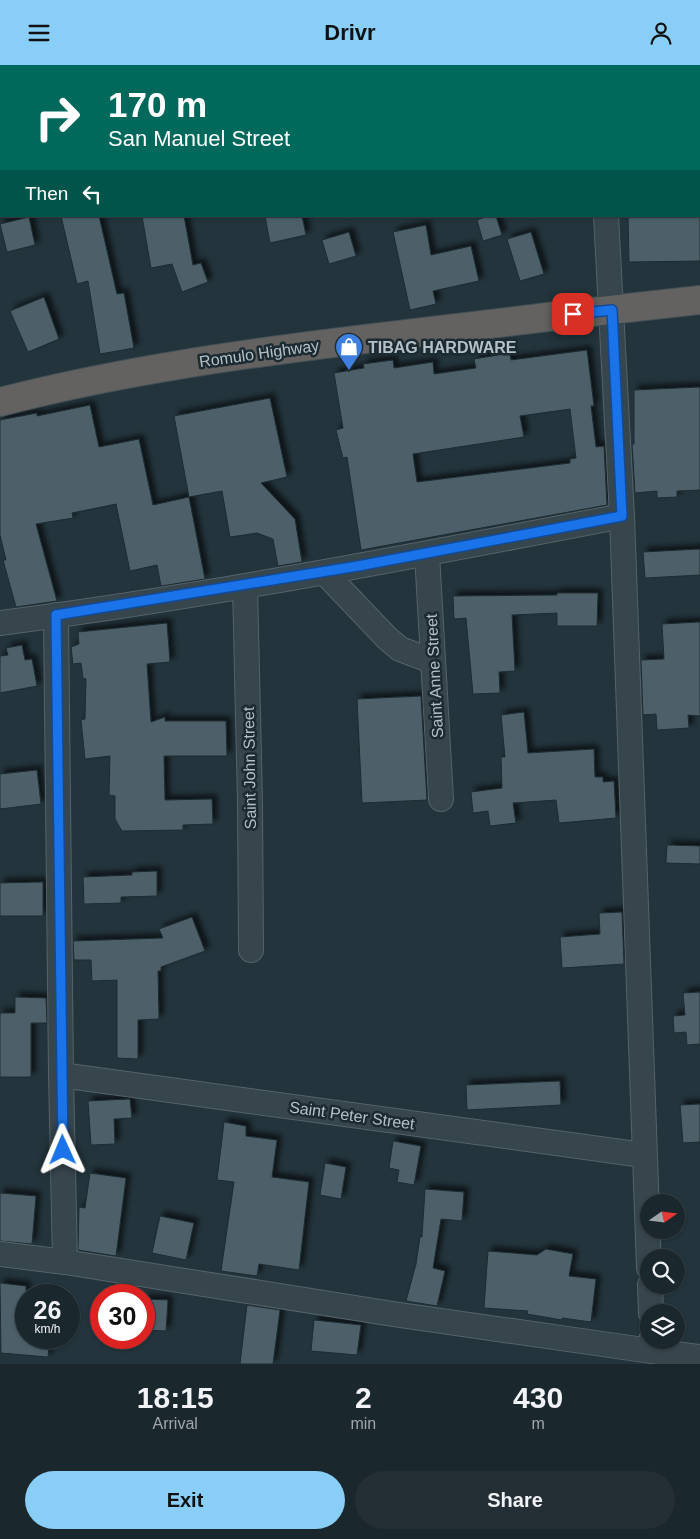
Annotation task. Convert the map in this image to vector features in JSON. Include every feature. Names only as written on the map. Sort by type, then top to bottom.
[{"type":"highway","name":"Romulo Highway","points":[[0,402],[118,375],[234,356],[612,309],[700,300]]},
{"type":"street","points":[[606,217],[622,516],[648,1249]]},
{"type":"street","points":[[0,623],[245,586],[427,554],[622,516]]},
{"type":"street","name":"Saint Anne Street","points":[[427,554],[441,799]]},
{"type":"street","points":[[324,572],[387,638],[400,649],[432,661]]},
{"type":"street","name":"Saint John Street","points":[[245,586],[251,951]]},
{"type":"street","points":[[56,615],[65,1262]]},
{"type":"street","name":"Saint Peter Street","points":[[61,1075],[644,1155]]},
{"type":"street","points":[[0,1254],[65,1262],[393,1314],[640,1344]]},
{"type":"street","points":[[667,1349],[700,1357]]},
{"type":"building","points":[[29,217],[35,245],[7,252],[0,224]]},
{"type":"building","points":[[61,217],[99,217],[117,294],[124,293],[134,348],[100,354],[88,281],[77,284]]},
{"type":"building","points":[[142,217],[184,217],[193,265],[201,263],[208,282],[182,292],[172,264],[151,268]]},
{"type":"building","points":[[265,217],[302,217],[306,235],[270,243]]},
{"type":"building","points":[[485,217],[496,217],[502,235],[483,241],[477,220]]},
{"type":"building","points":[[628,217],[700,217],[700,261],[629,262]]},
{"type":"building","points":[[426,225],[431,255],[471,246],[479,281],[433,291],[436,304],[410,310],[393,232]]},
{"type":"building","points":[[349,232],[356,256],[329,264],[322,240]]},
{"type":"building","points":[[531,232],[544,274],[520,281],[507,239]]},
{"type":"building","points":[[44,297],[59,339],[28,352],[10,311]]},
{"type":"building","points":[[587,350],[594,406],[591,406],[596,447],[604,446],[607,505],[361,550],[347,457],[343,458],[336,430],[343,428],[334,373],[364,368],[363,364],[393,360],[394,368],[433,362],[434,374],[476,368],[474,359],[510,353],[511,360]],"holes":[[[570,409],[576,458],[570,459],[570,463],[417,482],[413,454],[524,437],[520,416]]]},
{"type":"building","points":[[700,387],[700,490],[677,491],[677,497],[657,498],[657,491],[635,493],[632,444],[634,444],[634,390]]},
{"type":"building","points":[[270,398],[287,477],[261,483],[295,519],[302,562],[278,566],[273,539],[257,533],[230,537],[222,491],[189,497],[174,416]]},
{"type":"building","points":[[90,405],[99,447],[139,439],[153,505],[189,497],[205,579],[161,586],[157,565],[130,571],[116,504],[72,513],[73,518],[36,524],[57,601],[16,607],[3,560],[6,560],[0,535],[0,420],[37,413],[37,416]]},
{"type":"building","points":[[700,549],[700,575],[645,578],[643,552]]},
{"type":"building","points":[[557,593],[598,593],[597,626],[557,626],[557,613],[512,615],[515,671],[499,672],[500,693],[473,694],[466,618],[454,619],[453,596],[557,595]]},
{"type":"building","points":[[700,622],[700,716],[688,715],[689,728],[657,730],[656,714],[643,715],[641,660],[664,659],[662,624]]},
{"type":"building","points":[[167,623],[170,662],[147,664],[151,722],[165,717],[165,721],[226,721],[227,756],[164,756],[165,800],[212,799],[213,824],[183,825],[183,830],[122,831],[115,819],[115,796],[109,795],[110,756],[85,759],[81,720],[85,719],[86,679],[83,678],[81,663],[73,664],[71,647],[79,644],[78,632]]},
{"type":"building","points":[[22,645],[25,660],[32,659],[37,686],[0,693],[0,656],[8,655],[6,648]]},
{"type":"building","points":[[421,696],[427,800],[362,803],[357,699]]},
{"type":"building","points":[[524,712],[528,753],[594,749],[595,777],[603,777],[603,782],[614,781],[616,818],[559,823],[556,800],[513,803],[516,823],[490,826],[488,811],[473,813],[471,792],[502,788],[501,757],[505,757],[501,715]]},
{"type":"building","points":[[37,770],[41,804],[0,809],[0,774]]},
{"type":"building","points":[[667,845],[700,846],[700,864],[666,863]]},
{"type":"building","points":[[157,871],[157,896],[121,897],[121,903],[84,904],[83,877],[132,875],[132,872]]},
{"type":"building","points":[[43,882],[43,916],[0,916],[0,883]]},
{"type":"building","points":[[622,912],[624,964],[562,968],[560,937],[600,934],[599,913]]},
{"type":"building","points":[[192,917],[205,951],[161,967],[161,971],[158,971],[159,1019],[138,1020],[138,1059],[117,1058],[117,980],[92,981],[91,960],[74,960],[73,941],[163,938],[159,929]]},
{"type":"building","points":[[700,992],[700,1044],[687,1045],[686,1032],[674,1033],[673,1016],[685,1015],[683,993]]},
{"type":"building","points":[[15,997],[46,998],[47,1023],[31,1023],[31,1077],[0,1077],[0,1013],[15,1013]]},
{"type":"building","points":[[560,1081],[561,1105],[467,1110],[466,1085]]},
{"type":"building","points":[[130,1099],[132,1118],[114,1119],[115,1144],[91,1145],[88,1101]]},
{"type":"building","points":[[700,1104],[700,1142],[683,1143],[680,1105]]},
{"type":"building","points":[[224,1122],[246,1126],[246,1136],[277,1140],[272,1177],[309,1182],[299,1270],[259,1264],[257,1276],[221,1271],[234,1182],[217,1180]]},
{"type":"building","points":[[393,1141],[421,1146],[414,1185],[397,1182],[399,1170],[389,1168]]},
{"type":"building","points":[[325,1163],[346,1167],[341,1199],[320,1195]]},
{"type":"building","points":[[90,1173],[126,1178],[116,1256],[78,1250],[79,1207],[85,1208]]},
{"type":"building","points":[[425,1189],[464,1192],[462,1221],[441,1219],[433,1268],[445,1271],[437,1306],[406,1301],[416,1264],[420,1237],[422,1237]]},
{"type":"building","points":[[0,1193],[36,1196],[32,1244],[0,1241]]},
{"type":"building","points":[[160,1216],[194,1223],[186,1260],[152,1253]]},
{"type":"building","points":[[546,1249],[573,1254],[569,1276],[596,1279],[591,1322],[562,1318],[562,1320],[527,1314],[528,1311],[484,1308],[488,1251],[537,1255]]},
{"type":"building","points":[[0,1283],[15,1285],[15,1349],[49,1349],[48,1357],[1,1353]]},
{"type":"building","points":[[155,1299],[168,1300],[166,1331],[155,1330]]},
{"type":"building","points":[[247,1305],[280,1310],[273,1364],[240,1364]]},
{"type":"building","points":[[314,1320],[361,1325],[357,1355],[311,1351]]},
{"type":"place","name":"TIBAG HARDWARE","points":[[349,371]]},
{"type":"route","points":[[63,1150],[56,615],[245,586],[427,554],[622,516],[612,310],[573,314]]}]
